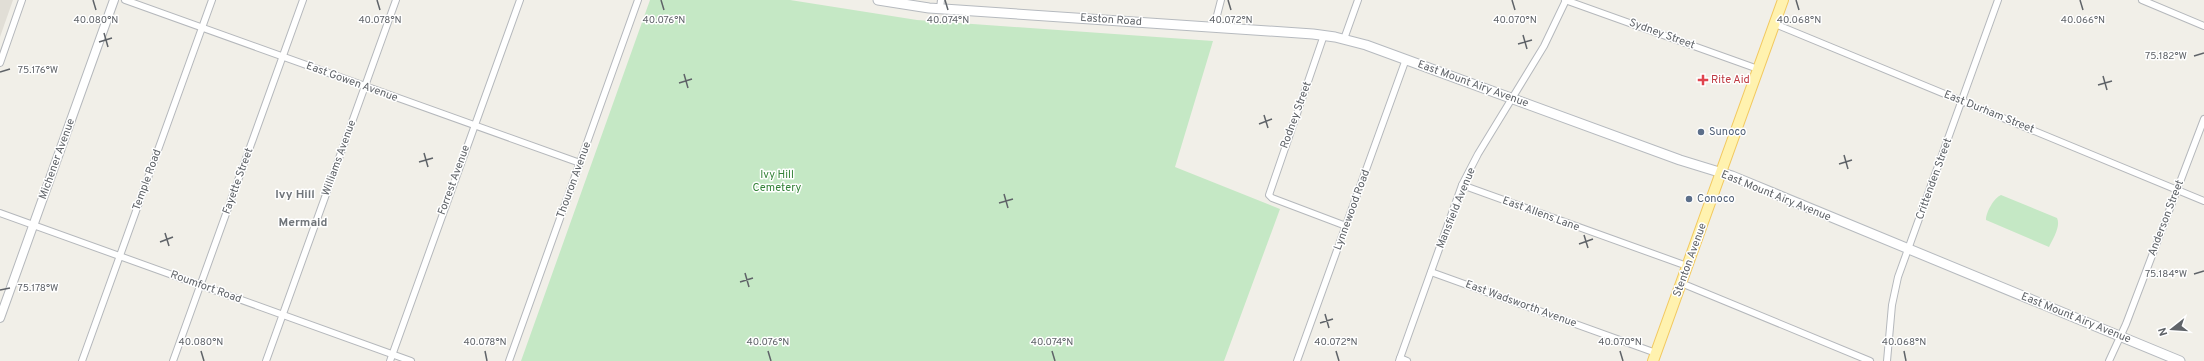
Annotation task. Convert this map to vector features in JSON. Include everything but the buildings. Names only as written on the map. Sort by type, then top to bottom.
[{"type":"main road","name":"Easton Road","points":[[878,0],[1324,35],[1344,39]]},
{"type":"main road","name":"Stenton Avenue","points":[[1655,357],[1783,0]]},
{"type":"main road","name":"East Mount Airy Avenue","points":[[1344,39],[1406,59],[1680,160],[1721,173],[2180,361]]},
{"type":"street","points":[[0,63],[22,0]]},
{"type":"street","name":"Michener Avenue","points":[[0,318],[114,0]]},
{"type":"street","name":"East Gowen Avenue","points":[[125,0],[580,163]]},
{"type":"street","name":"Temple Road","points":[[82,361],[212,0]]},
{"type":"street","name":"Fayette Street","points":[[173,361],[303,0]]},
{"type":"street","name":"Williams Avenue","points":[[266,361],[396,0]]},
{"type":"street","name":"Forrest Avenue","points":[[390,361],[520,0]]},
{"type":"street","name":"Thouron Avenue","points":[[509,361],[638,0]]},
{"type":"street","points":[[1214,27],[1222,0]]},
{"type":"street","points":[[1344,39],[1358,0]]},
{"type":"street","name":"Sydney Street","points":[[1566,0],[1758,69]]},
{"type":"street","name":"Mansfield Avenue","points":[[1399,360],[1462,185],[1484,144],[1544,46],[1566,0]]},
{"type":"street","name":"Crittenden Street","points":[[1887,361],[1893,295],[1908,249],[1998,0]]},
{"type":"street","points":[[2142,0],[2204,26]]},
{"type":"street","name":"East Durham Street","points":[[1775,24],[2204,201]]},
{"type":"street","name":"Rodney Street","points":[[1324,35],[1269,195],[1272,198],[1346,226]]},
{"type":"street","name":"Lynnewood Road","points":[[1298,361],[1406,59]]},
{"type":"street","name":"Anderson Street","points":[[2109,361],[2204,119]]},
{"type":"street","name":"East Allens Lane","points":[[1462,185],[1687,266]]},
{"type":"street","name":"Roumfort Road","points":[[0,213],[412,361]]},
{"type":"street","name":"East Wadsworth Avenue","points":[[1431,272],[1655,357]]},
{"type":"street","points":[[1681,283],[1870,361]]},
{"type":"street","points":[[1399,360],[1407,361]]},
{"type":"shaded area","points":[[0,0],[13,0],[0,37]]},
{"type":"green space","name":"Ivy Hill Cemetery","points":[[650,0],[790,0],[917,20],[1213,41],[1175,167],[1280,209],[1224,361],[521,361]]},
{"type":"green space","points":[[2001,195],[2057,218],[2057,229],[2049,247],[1986,220],[1987,213],[1991,206]]},
{"type":"place","name":"Rite Aid","points":[[1703,80]]},
{"type":"place","name":"Sunoco","points":[[1701,132]]},
{"type":"place","name":"Conoco","points":[[1689,199]]},
{"type":"district","name":"Ivy Hill","points":[[295,195]]},
{"type":"district","name":"Mermaid","points":[[303,223]]}]
